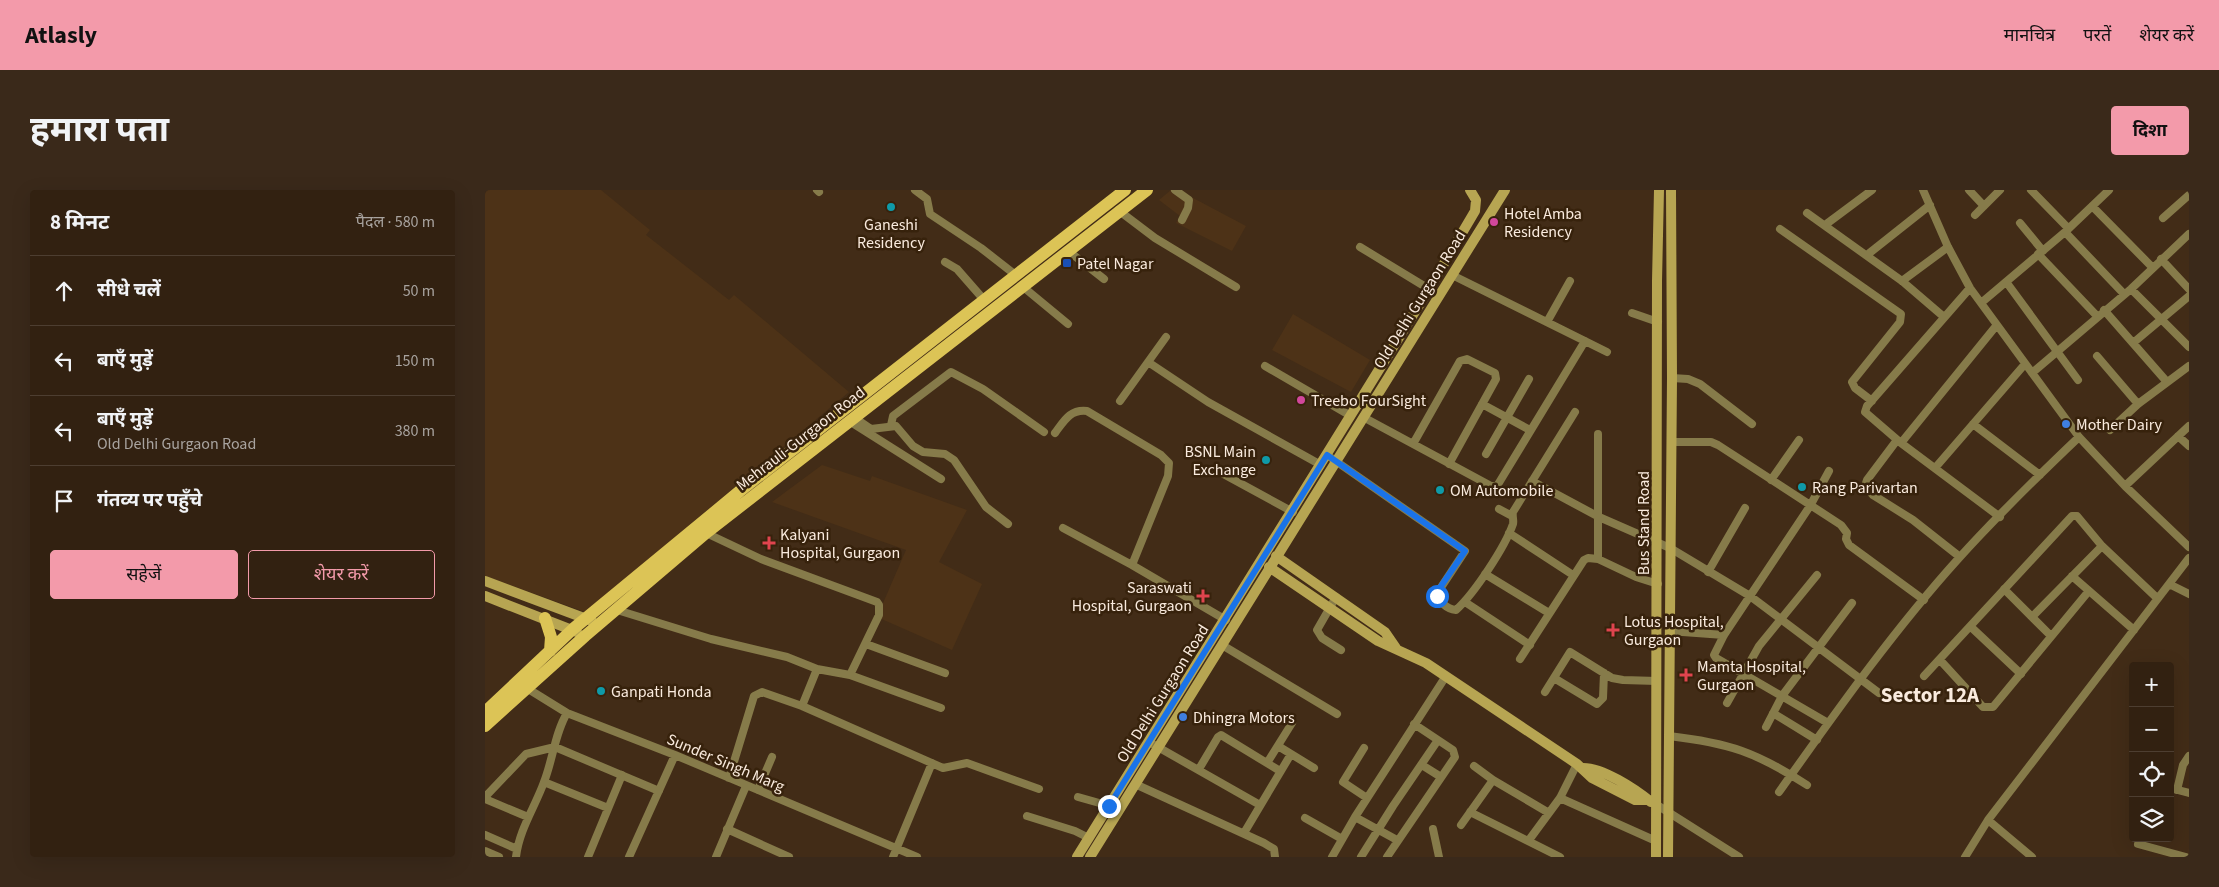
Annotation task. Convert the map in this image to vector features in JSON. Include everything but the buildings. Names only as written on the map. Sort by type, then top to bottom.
[{"type":"main road","name":"Mehrauli-Gurgaon Road","points":[[485,712],[617,610],[706,533],[1050,256],[1125,190]]},
{"type":"main road","name":"Mehrauli-Gurgaon Road","points":[[1050,256],[1067,250],[1147,190]]},
{"type":"main road","name":"Mehrauli-Gurgaon Road","points":[[485,726],[551,650],[586,618],[740,491],[848,420],[985,301],[1019,281]]},
{"type":"main road","points":[[545,618],[551,637],[551,650]]},
{"type":"street","points":[[915,190],[927,198],[930,214],[981,248],[1068,324]]},
{"type":"street","points":[[1175,190],[1189,200],[1188,208],[1182,220]]},
{"type":"street","name":"Old Delhi Gurgaon Road","points":[[1077,857],[1109,806],[1222,645],[1276,556],[1331,458],[1351,416],[1427,294],[1475,211],[1475,200],[1471,190]]},
{"type":"street","name":"Old Delhi Gurgaon Road","points":[[1090,857],[1135,784],[1153,744],[1226,620],[1321,465],[1331,458],[1363,417],[1505,190]]},
{"type":"street","name":"Bus Stand Road","points":[[1656,857],[1653,802],[1658,584],[1657,281],[1659,190]]},
{"type":"street","name":"Bus Stand Road","points":[[1668,857],[1672,378],[1671,190]]},
{"type":"street","points":[[1825,225],[1872,190]]},
{"type":"street","points":[[1923,190],[1948,247],[1970,288],[1996,326],[2079,437],[2125,486],[2189,547]]},
{"type":"street","points":[[1969,190],[1984,206]]},
{"type":"street","points":[[1975,215],[2000,190]]},
{"type":"street","points":[[2031,190],[2124,294]]},
{"type":"street","points":[[2095,190],[2101,197]]},
{"type":"street","points":[[1981,303],[2067,230],[2109,190]]},
{"type":"street","points":[[2163,218],[2189,196]]},
{"type":"street","points":[[1867,255],[1929,205]]},
{"type":"street","points":[[2093,206],[2152,268]]},
{"type":"street","points":[[1118,210],[1155,238],[1236,286]]},
{"type":"street","points":[[1807,213],[1902,281],[1944,317]]},
{"type":"street","points":[[2020,222],[2040,253],[2097,316]]},
{"type":"street","points":[[1780,230],[1901,314],[1900,322],[1852,382],[1855,388],[1872,401]]},
{"type":"street","points":[[2032,373],[2131,289],[2189,234]]},
{"type":"street","points":[[1360,247],[1427,294],[1434,304]]},
{"type":"street","points":[[1902,281],[1948,247]]},
{"type":"street","points":[[1067,250],[1103,280]]},
{"type":"street","points":[[2161,259],[2189,289]]},
{"type":"street","points":[[945,262],[957,269],[985,301]]},
{"type":"street","points":[[1453,275],[1607,352]]},
{"type":"street","points":[[1547,322],[1570,281]]},
{"type":"street","points":[[1657,281],[1671,282]]},
{"type":"street","points":[[2007,282],[2078,380]]},
{"type":"street","points":[[1970,288],[1865,410],[1866,414],[1899,442],[2000,517]]},
{"type":"street","points":[[2131,289],[2189,346]]},
{"type":"street","points":[[2133,343],[2189,296]]},
{"type":"street","points":[[2105,310],[2167,382]]},
{"type":"street","points":[[1632,313],[1658,322]]},
{"type":"street","points":[[1960,558],[1913,520],[1873,495],[1865,486],[1867,480],[1996,326]]},
{"type":"street","points":[[1120,401],[1166,337]]},
{"type":"street","points":[[1363,417],[1491,486],[1497,486],[1585,341]]},
{"type":"street","points":[[2097,356],[2137,404]]},
{"type":"street","points":[[1413,444],[1457,365],[1463,359],[1467,359],[1497,376],[1449,464]]},
{"type":"street","points":[[1148,362],[1208,402],[1321,465]]},
{"type":"street","points":[[1935,468],[2025,364]]},
{"type":"street","points":[[1265,366],[1351,416]]},
{"type":"street","points":[[2110,430],[2137,404],[2189,366]]},
{"type":"street","points":[[891,425],[893,416],[943,377],[954,372],[983,389],[1044,432]]},
{"type":"street","points":[[1672,378],[1688,379],[1699,384],[1753,424]]},
{"type":"street","points":[[1486,454],[1529,379]]},
{"type":"street","points":[[1482,404],[1530,430]]},
{"type":"street","points":[[1055,433],[1069,414],[1078,410],[1087,411],[1161,455],[1169,463],[1168,476],[1132,565]]},
{"type":"street","points":[[1512,516],[1575,412]]},
{"type":"street","points":[[848,420],[871,429],[880,430],[891,425],[896,426],[913,446],[923,452],[945,454],[954,460],[986,507],[1008,524]]},
{"type":"street","points":[[848,420],[863,432],[941,479]]},
{"type":"street","points":[[1973,424],[2039,475]]},
{"type":"street","points":[[2125,486],[2189,426]]},
{"type":"street","points":[[1597,434],[1598,559]]},
{"type":"street","points":[[2178,436],[2189,446]]},
{"type":"street","points":[[1779,792],[1861,678],[1923,600],[2039,475],[2079,437]]},
{"type":"street","points":[[1771,480],[1799,440]]},
{"type":"street","points":[[1671,442],[1715,443],[1845,529],[1846,542],[1849,545],[1923,600]]},
{"type":"street","points":[[1331,458],[1465,551],[1437,592],[1437,596],[1442,604],[1453,610],[1465,602],[1485,574],[1509,533],[1514,522],[1512,516],[1499,509]]},
{"type":"street","points":[[1216,470],[1293,512]]},
{"type":"street","points":[[1828,723],[1741,675],[1716,658],[1715,651],[1810,506],[1829,471]]},
{"type":"street","points":[[1532,481],[1599,517],[1671,548],[1750,596],[1879,693]]},
{"type":"street","points":[[1709,572],[1745,508]]},
{"type":"street","points":[[1924,676],[2072,516],[2077,516],[2102,546],[2157,598]]},
{"type":"street","points":[[1063,528],[1132,565],[1226,620]]},
{"type":"street","points":[[706,533],[761,559],[877,602],[879,605],[879,615],[851,675]]},
{"type":"street","points":[[1509,533],[1573,574]]},
{"type":"street","points":[[2032,617],[2102,546]]},
{"type":"street","points":[[1276,556],[1385,632],[1396,648]]},
{"type":"street","points":[[1965,857],[1988,820],[2189,558]]},
{"type":"street","points":[[1520,659],[1573,574],[1584,560],[1598,559],[1636,577],[1658,584]]},
{"type":"street","points":[[1269,567],[1331,607],[1378,641],[1426,663],[1446,676],[1579,766],[1591,778],[1635,800],[1653,802],[1668,810],[1739,857]]},
{"type":"street","points":[[1485,574],[1549,613]]},
{"type":"street","points":[[1727,704],[1741,675],[1759,646],[1817,575]]},
{"type":"street","points":[[2072,576],[2088,592],[2134,630]]},
{"type":"street","points":[[485,581],[586,618],[598,625]]},
{"type":"street","points":[[2169,584],[2189,594]]},
{"type":"street","points":[[2004,589],[2051,636]]},
{"type":"street","points":[[1940,660],[1986,709],[1995,705],[2088,592]]},
{"type":"street","points":[[485,596],[573,629],[585,636]]},
{"type":"street","points":[[1336,597],[1317,630],[1322,638],[1341,650]]},
{"type":"street","points":[[1465,602],[1530,645]]},
{"type":"street","points":[[1766,728],[1782,696],[1818,646],[1852,604]]},
{"type":"street","points":[[617,610],[711,639],[787,657],[817,668],[851,675],[941,708]]},
{"type":"street","points":[[1971,627],[2021,674]]},
{"type":"street","points":[[1669,631],[1724,635]]},
{"type":"street","points":[[866,644],[945,673]]},
{"type":"street","points":[[1222,645],[1337,714]]},
{"type":"street","points":[[1545,692],[1570,652],[1604,673],[1623,680],[1657,681]]},
{"type":"street","points":[[802,706],[817,668]]},
{"type":"street","points":[[1554,678],[1597,704],[1603,698],[1604,673]]},
{"type":"street","points":[[1332,857],[1355,817],[1446,676]]},
{"type":"street","name":"Sunder Singh Marg","points":[[522,685],[567,713],[675,755],[917,857]]},
{"type":"street","points":[[729,778],[754,696],[762,692],[802,706],[943,768],[967,763],[1039,789]]},
{"type":"street","points":[[485,835],[516,853],[528,818],[544,782],[560,725],[567,713]]},
{"type":"street","points":[[1773,713],[1817,740]]},
{"type":"street","points":[[1267,763],[1292,723]]},
{"type":"street","points":[[1387,857],[1456,753],[1414,724]]},
{"type":"street","points":[[1199,769],[1221,735],[1280,771]]},
{"type":"street","points":[[1669,736],[1712,741],[1753,753],[1807,785]]},
{"type":"street","points":[[1361,857],[1438,740]]},
{"type":"street","points":[[1153,744],[1260,805]]},
{"type":"street","points":[[1278,746],[1314,768]]},
{"type":"street","points":[[528,818],[485,798],[526,754],[555,747],[659,791]]},
{"type":"street","points":[[1364,748],[1343,782],[1367,798]]},
{"type":"street","points":[[1244,833],[1291,754]]},
{"type":"street","points":[[629,857],[675,755]]},
{"type":"street","points":[[2189,756],[2183,765],[2174,789],[2189,792]]},
{"type":"street","points":[[758,790],[772,757]]},
{"type":"street","points":[[893,857],[932,763]]},
{"type":"street","points":[[1422,764],[1441,777]]},
{"type":"street","points":[[1474,766],[1493,780],[1549,813]]},
{"type":"street","points":[[1529,840],[1560,798],[1579,766]]},
{"type":"street","points":[[588,857],[622,775]]},
{"type":"street","points":[[1461,825],[1493,780]]},
{"type":"street","points":[[544,782],[608,808]]},
{"type":"street","points":[[1135,784],[1244,833],[1274,849],[1275,857]]},
{"type":"street","points":[[716,857],[746,786]]},
{"type":"street","points":[[1078,797],[1109,806]]},
{"type":"street","points":[[1560,798],[1656,841]]},
{"type":"street","points":[[1470,812],[1561,857]]},
{"type":"street","points":[[1027,816],[1075,831],[1089,838]]},
{"type":"street","points":[[1355,817],[1397,840]]},
{"type":"street","points":[[1305,818],[1342,839]]},
{"type":"street","points":[[1988,820],[2032,857]]},
{"type":"street","points":[[1433,829],[1439,857]]},
{"type":"street","points":[[727,830],[789,857]]},
{"type":"street","points":[[2138,844],[2171,855],[2186,857]]},
{"type":"street","points":[[1431,857],[1437,847]]},
{"type":"street","points":[[485,851],[499,857]]},
{"type":"shaded area","points":[[485,190],[601,190],[650,230],[646,235],[729,300],[734,295],[849,392],[585,612],[485,576]]},
{"type":"shaded area","points":[[1171,190],[1178,190],[1246,226],[1232,251],[1176,223],[1180,216],[1159,200]]},
{"type":"shaded area","points":[[1293,314],[1370,360],[1351,392],[1272,350]]},
{"type":"shaded area","points":[[822,465],[870,481],[872,476],[967,510],[939,562],[982,584],[952,650],[877,617],[906,550],[772,502]]},
{"type":"place","name":"Ganeshi Residency","points":[[891,207]]},
{"type":"place","name":"Hotel Amba Residency","points":[[1494,222]]},
{"type":"place","name":"Patel Nagar","points":[[1067,263]]},
{"type":"place","name":"Treebo FourSight","points":[[1301,400]]},
{"type":"place","name":"Mother Dairy","points":[[2066,424]]},
{"type":"place","name":"BSNL Main Exchange","points":[[1266,460]]},
{"type":"place","name":"Rang Parivartan","points":[[1802,487]]},
{"type":"place","name":"OM Automobile","points":[[1440,490]]},
{"type":"place","name":"Kalyani Hospital, Gurgaon","points":[[769,543]]},
{"type":"place","name":"Saraswati Hospital, Gurgaon","points":[[1203,596]]},
{"type":"place","name":"Lotus Hospital, Gurgaon","points":[[1613,630]]},
{"type":"place","name":"Mamta Hospital, Gurgaon","points":[[1686,675]]},
{"type":"place","name":"Ganpati Honda","points":[[601,691]]},
{"type":"place","name":"Dhingra Motors","points":[[1183,717]]},
{"type":"district","name":"Sector 12A","points":[[1930,695]]},
{"type":"route","points":[[1109,806],[1327,455],[1465,551],[1437,592],[1437,596]]}]
